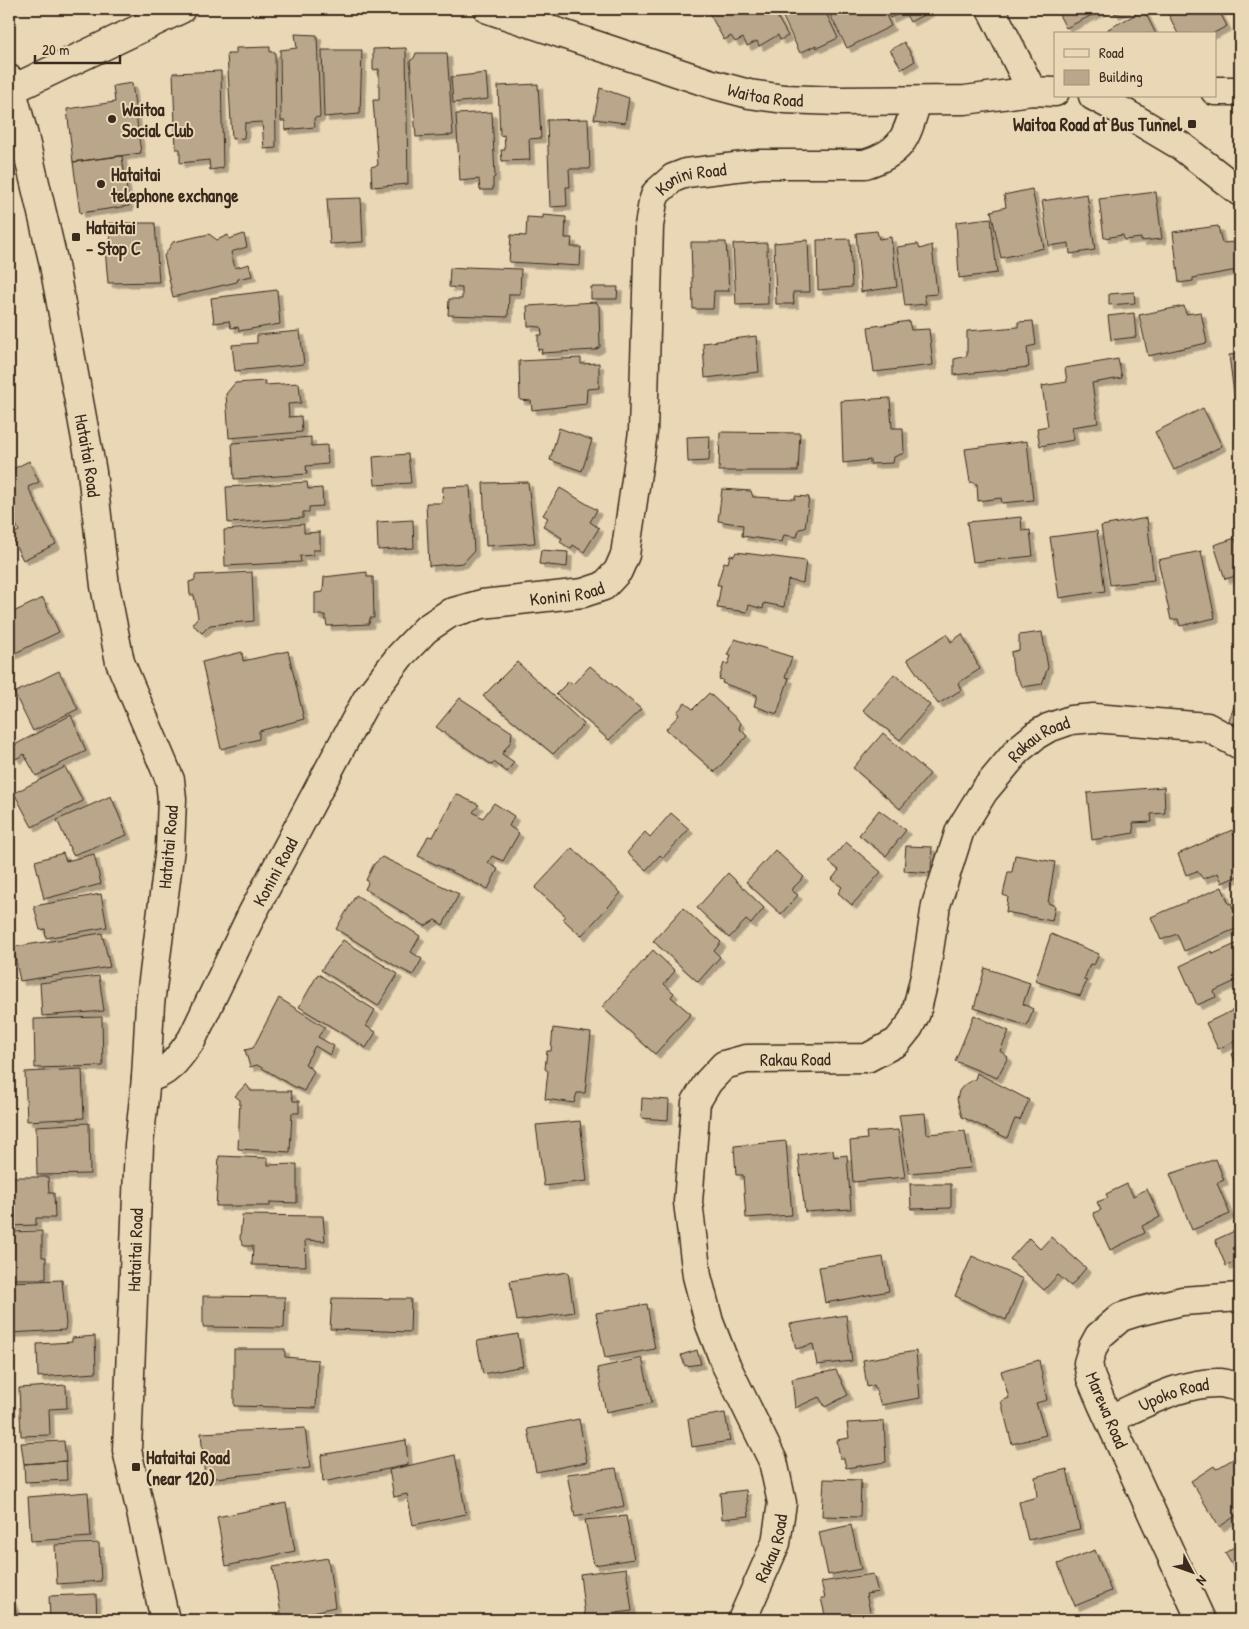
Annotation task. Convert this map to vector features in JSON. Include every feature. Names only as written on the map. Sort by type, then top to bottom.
[{"type":"street","points":[[10,86],[181,9]]},
{"type":"street","name":"Waitoa Road","points":[[488,9],[703,81],[749,94],[784,99],[916,101],[965,100],[1043,92]]},
{"type":"street","points":[[991,9],[1043,92]]},
{"type":"street","name":"Hataitai Road","points":[[10,86],[24,132],[53,260],[92,472],[105,586],[120,662],[170,780],[172,799],[170,848],[150,1004],[146,1078],[139,1144],[126,1450],[165,1620]]},
{"type":"street","points":[[1216,91],[1240,91]]},
{"type":"street","points":[[1097,98],[1181,146],[1240,192]]},
{"type":"street","name":"Konini Road","points":[[146,1078],[154,1077],[165,1071],[181,1055],[192,1039],[252,914],[367,699],[400,656],[426,629],[450,613],[482,604],[583,593],[604,586],[618,571],[625,554],[643,432],[650,226],[656,193],[673,178],[686,174],[761,164],[865,164],[882,159],[896,148],[906,135],[916,101]]},
{"type":"street","name":"Rakau Road","points":[[742,1620],[776,1543],[782,1503],[773,1461],[725,1363],[709,1322],[697,1276],[688,1202],[696,1102],[708,1082],[724,1065],[746,1059],[867,1058],[897,1042],[909,1027],[916,1012],[925,976],[936,905],[960,830],[984,790],[1020,749],[1036,735],[1048,728],[1071,720],[1094,718],[1207,728],[1240,745]]},
{"type":"street","name":"Marewa Road","points":[[1201,1620],[1091,1378],[1088,1362],[1099,1336],[1120,1318],[1182,1301],[1240,1297]]},
{"type":"street","name":"Upoko Road","points":[[1110,1419],[1154,1399],[1185,1388],[1202,1384],[1222,1383],[1240,1387]]},
{"type":"building","points":[[707,9],[773,9],[788,36],[780,40],[778,35],[759,46],[757,41],[747,46],[743,38],[735,42],[731,36],[724,40]]},
{"type":"building","points":[[779,9],[824,9],[838,38],[817,48],[816,45],[800,53]]},
{"type":"building","points":[[827,9],[883,9],[891,26],[847,48]]},
{"type":"building","points":[[885,9],[928,9],[929,12],[910,22],[904,11],[890,18]]},
{"type":"building","points":[[1056,9],[1104,9],[1066,28]]},
{"type":"building","points":[[1113,9],[1127,9],[1115,14]]},
{"type":"building","points":[[1166,9],[1218,9],[1227,26],[1216,32],[1177,32]]},
{"type":"building","points":[[1144,10],[1155,32],[1110,32],[1108,29]]},
{"type":"building","points":[[295,34],[317,35],[320,117],[314,118],[315,127],[285,130],[285,121],[281,121],[280,50],[297,48]]},
{"type":"building","points":[[904,42],[915,61],[902,69],[890,50]]},
{"type":"building","points":[[270,47],[270,52],[275,52],[276,148],[264,149],[262,122],[245,123],[244,138],[232,139],[227,54],[236,54],[236,48]]},
{"type":"building","points":[[406,48],[408,184],[372,187],[371,167],[378,165],[373,100],[379,100],[379,69],[373,70],[373,49]]},
{"type":"building","points":[[322,50],[362,50],[360,114],[324,117]]},
{"type":"building","points":[[416,53],[447,53],[453,135],[416,137],[410,61]]},
{"type":"building","points":[[221,71],[223,168],[210,170],[209,160],[180,163],[180,149],[176,149],[173,73]]},
{"type":"building","points":[[486,73],[488,99],[453,103],[451,77]]},
{"type":"building","points":[[132,83],[141,153],[73,162],[67,109],[115,102],[113,86]]},
{"type":"building","points":[[538,84],[541,138],[529,139],[530,160],[502,161],[501,150],[505,150],[504,135],[500,136],[498,86]]},
{"type":"building","points":[[600,88],[629,98],[625,123],[594,119]]},
{"type":"building","points":[[492,112],[495,177],[493,178],[493,190],[480,190],[479,179],[460,181],[456,114]]},
{"type":"building","points":[[588,119],[590,169],[569,169],[570,187],[566,187],[567,206],[550,207],[547,120]]},
{"type":"building","name":"Hataitai telephone exchange","points":[[122,156],[129,206],[80,213],[73,162]]},
{"type":"building","points":[[1032,189],[1044,248],[1001,258],[991,211],[1006,207],[1004,195]]},
{"type":"building","points":[[1156,192],[1162,239],[1141,241],[1141,238],[1124,240],[1123,235],[1104,238],[1099,199]]},
{"type":"building","points":[[1087,194],[1095,250],[1070,254],[1069,243],[1049,246],[1042,201]]},
{"type":"building","points":[[361,198],[363,242],[330,244],[327,199]]},
{"type":"building","points":[[543,215],[566,217],[565,238],[572,238],[571,247],[581,247],[580,266],[509,262],[511,235],[526,236],[527,217],[543,218]]},
{"type":"building","points":[[991,218],[997,273],[959,278],[956,222]]},
{"type":"building","points":[[109,223],[155,223],[159,282],[108,283],[105,248],[111,248]]},
{"type":"building","points":[[1218,226],[1222,243],[1236,242],[1239,272],[1237,270],[1193,278],[1193,281],[1179,283],[1173,232]]},
{"type":"building","points":[[877,231],[879,239],[891,237],[897,287],[861,292],[856,233]]},
{"type":"building","points":[[209,234],[217,240],[228,235],[229,239],[244,234],[247,247],[231,252],[235,268],[249,264],[252,276],[238,279],[237,282],[173,297],[164,256],[173,242]]},
{"type":"building","points":[[850,239],[852,287],[818,290],[817,240]]},
{"type":"building","points":[[808,240],[810,292],[793,292],[794,304],[776,304],[774,243]]},
{"type":"building","points":[[691,242],[726,242],[729,291],[714,291],[713,309],[693,309]]},
{"type":"building","points":[[767,243],[768,304],[736,305],[733,244]]},
{"type":"building","points":[[918,244],[920,249],[932,245],[937,294],[924,295],[926,304],[905,306],[897,247]]},
{"type":"building","points":[[465,267],[521,269],[520,294],[509,294],[508,317],[448,315],[449,299],[462,299],[462,288],[449,287],[450,268],[465,269]]},
{"type":"building","points":[[591,287],[618,287],[617,299],[591,299]]},
{"type":"building","points":[[277,290],[280,324],[239,331],[238,327],[231,328],[229,321],[214,323],[211,298]]},
{"type":"building","points":[[1134,292],[1135,303],[1109,305],[1109,294]]},
{"type":"building","points":[[596,302],[599,306],[600,347],[595,350],[541,353],[542,349],[538,350],[538,335],[542,335],[541,327],[528,326],[527,306]]},
{"type":"building","points":[[1184,306],[1186,314],[1201,312],[1207,343],[1148,356],[1139,315]]},
{"type":"building","points":[[1134,313],[1136,337],[1111,340],[1108,316]]},
{"type":"building","points":[[909,321],[911,330],[929,329],[933,365],[874,372],[868,327]]},
{"type":"building","points":[[1033,321],[1036,345],[1027,347],[1029,367],[954,375],[954,359],[967,356],[967,331],[1018,327],[1018,322]]},
{"type":"building","points":[[300,331],[304,364],[235,371],[232,345],[257,343],[257,335]]},
{"type":"building","points":[[756,336],[759,372],[705,378],[703,343]]},
{"type":"building","points":[[1240,354],[1240,393],[1234,394],[1229,355]]},
{"type":"building","points":[[581,358],[581,364],[599,363],[599,388],[587,389],[586,404],[532,410],[531,401],[520,400],[519,361]]},
{"type":"building","points":[[1118,359],[1122,378],[1092,383],[1098,423],[1072,427],[1074,440],[1040,446],[1037,428],[1048,426],[1042,386],[1067,382],[1065,368]]},
{"type":"building","points":[[265,381],[265,385],[299,383],[301,403],[288,404],[289,417],[301,416],[302,432],[229,438],[226,394],[235,383]]},
{"type":"building","points":[[890,398],[892,428],[903,428],[904,453],[894,457],[893,463],[870,464],[870,460],[843,463],[841,401]]},
{"type":"building","points":[[1203,408],[1222,446],[1174,470],[1155,432]]},
{"type":"building","points":[[559,428],[592,440],[582,471],[550,460]]},
{"type":"building","points":[[720,432],[800,433],[798,471],[719,471]]},
{"type":"building","points":[[710,436],[709,461],[688,462],[687,437]]},
{"type":"building","points":[[311,437],[311,446],[327,445],[328,464],[306,466],[307,474],[234,479],[232,443]]},
{"type":"building","points":[[1027,441],[1033,500],[1002,503],[1001,498],[978,501],[977,484],[970,482],[965,449]]},
{"type":"building","points":[[408,454],[411,483],[375,485],[373,457]]},
{"type":"building","points":[[29,461],[39,482],[28,487],[56,544],[23,560],[10,535],[19,531],[9,511],[9,471]]},
{"type":"building","points":[[307,482],[308,489],[322,488],[323,506],[309,507],[309,512],[303,512],[303,518],[228,523],[226,487]]},
{"type":"building","points":[[528,482],[535,543],[486,546],[483,483]]},
{"type":"building","points":[[470,486],[474,551],[463,563],[429,566],[426,503],[442,503],[443,487]]},
{"type":"building","points":[[560,488],[597,510],[590,522],[599,528],[584,552],[573,545],[571,549],[560,542],[562,538],[543,526],[548,518],[543,515]]},
{"type":"building","points":[[722,489],[751,491],[753,497],[795,499],[795,496],[809,497],[805,528],[799,529],[797,537],[784,535],[782,542],[742,536],[743,525],[718,521]]},
{"type":"building","points":[[1021,517],[1022,531],[1030,530],[1033,556],[973,562],[967,522]]},
{"type":"building","points":[[1147,518],[1154,580],[1110,585],[1101,526]]},
{"type":"building","points":[[413,520],[414,548],[378,550],[377,522]]},
{"type":"building","points":[[304,524],[304,533],[320,532],[320,550],[313,550],[313,555],[300,556],[301,562],[225,566],[224,530]]},
{"type":"building","points":[[1097,531],[1105,591],[1059,598],[1050,537]]},
{"type":"building","points":[[1235,538],[1237,544],[1240,543],[1240,575],[1225,579],[1214,545]]},
{"type":"building","points":[[541,550],[568,552],[567,567],[539,564]]},
{"type":"building","points":[[1201,551],[1215,618],[1180,626],[1178,619],[1171,620],[1158,560]]},
{"type":"building","points":[[736,552],[806,561],[803,583],[788,580],[784,607],[764,603],[763,609],[749,605],[747,612],[717,608],[721,585],[717,585],[724,562],[728,563],[730,555],[734,556]]},
{"type":"building","points":[[252,572],[254,621],[210,625],[202,633],[192,624],[198,617],[194,595],[190,595],[189,582],[195,580],[195,575]]},
{"type":"building","points":[[367,572],[367,577],[373,577],[374,618],[370,618],[369,624],[327,626],[325,615],[315,615],[315,593],[323,592],[324,577]]},
{"type":"building","points":[[43,598],[59,632],[9,656],[9,614]]},
{"type":"building","points":[[1042,632],[1048,667],[1042,684],[1023,687],[1013,671],[1011,652],[1019,650],[1019,635]]},
{"type":"building","points":[[947,634],[951,642],[962,634],[980,669],[958,683],[961,690],[938,704],[907,659]]},
{"type":"building","points":[[735,639],[792,657],[785,677],[789,678],[777,714],[754,706],[757,695],[722,683],[723,680],[719,679],[724,663],[728,664],[731,656],[727,655]]},
{"type":"building","points":[[288,651],[304,719],[259,731],[259,739],[221,749],[202,662],[242,652],[243,661]]},
{"type":"building","points":[[517,662],[584,724],[553,754],[483,696]]},
{"type":"building","points":[[590,666],[641,709],[609,740],[556,694],[569,681],[573,684]]},
{"type":"building","points":[[59,671],[78,709],[33,731],[14,693]]},
{"type":"building","points":[[894,674],[930,705],[900,740],[863,710]]},
{"type":"building","points":[[709,693],[741,723],[739,728],[747,736],[715,772],[666,729],[679,715],[677,712],[685,703],[693,709]]},
{"type":"building","points":[[460,698],[512,732],[511,741],[502,754],[514,762],[507,772],[494,762],[492,765],[436,727]]},
{"type":"building","points":[[1237,699],[1240,700],[1240,727],[1228,723]]},
{"type":"building","points":[[71,715],[86,751],[36,776],[24,754],[16,759],[9,748]]},
{"type":"building","points":[[883,733],[930,774],[900,809],[853,768]]},
{"type":"building","points":[[65,767],[83,801],[32,827],[14,793]]},
{"type":"building","points":[[1164,787],[1165,813],[1151,814],[1152,822],[1133,823],[1134,833],[1092,840],[1087,793]]},
{"type":"building","points":[[456,794],[479,805],[473,812],[483,818],[494,803],[514,816],[509,826],[519,833],[503,861],[492,856],[488,863],[498,869],[488,889],[418,856],[428,836],[433,837]]},
{"type":"building","points":[[111,796],[127,835],[73,855],[57,820]]},
{"type":"building","points":[[879,810],[906,830],[886,856],[859,835]]},
{"type":"building","points":[[671,813],[689,829],[663,858],[660,855],[646,870],[627,853],[645,832],[650,837]]},
{"type":"building","points":[[1232,830],[1240,848],[1240,875],[1222,883],[1218,873],[1203,879],[1197,871],[1186,875],[1178,854]]},
{"type":"building","points":[[846,842],[881,872],[852,905],[838,893],[842,887],[832,879],[839,870],[829,862]]},
{"type":"building","points":[[906,846],[932,847],[931,873],[904,871]]},
{"type":"building","points":[[572,848],[621,893],[581,936],[563,919],[566,916],[535,888]]},
{"type":"building","points":[[775,850],[804,877],[791,890],[798,895],[781,914],[746,882]]},
{"type":"building","points":[[63,853],[66,861],[94,854],[101,884],[44,899],[35,861]]},
{"type":"building","points":[[1015,855],[1055,862],[1048,903],[1055,906],[1052,921],[1006,912],[1008,897],[1003,895],[1008,872],[1012,872]]},
{"type":"building","points":[[382,857],[459,894],[443,925],[435,920],[425,926],[365,889],[368,883],[366,880],[374,864]]},
{"type":"building","points":[[728,873],[764,908],[751,924],[746,920],[729,938],[697,908]]},
{"type":"building","points":[[1222,887],[1229,904],[1231,903],[1240,927],[1184,951],[1177,934],[1161,940],[1151,917]]},
{"type":"building","points":[[101,894],[107,927],[46,938],[45,929],[40,930],[34,906]]},
{"type":"building","points":[[356,895],[420,936],[411,952],[422,959],[413,975],[336,929]]},
{"type":"building","points":[[683,908],[721,942],[714,951],[720,957],[698,982],[653,941]]},
{"type":"building","points":[[102,933],[110,967],[20,981],[13,947]]},
{"type":"building","points":[[1051,934],[1099,954],[1094,965],[1090,964],[1084,980],[1087,981],[1080,996],[1035,981]]},
{"type":"building","points":[[343,940],[398,974],[378,1006],[321,970]]},
{"type":"building","points":[[1238,943],[1240,948],[1240,979],[1214,991],[1216,997],[1197,1005],[1180,966],[1212,951],[1213,954]]},
{"type":"building","points":[[653,950],[675,971],[664,984],[674,993],[671,997],[691,1014],[655,1054],[602,1007]]},
{"type":"building","points":[[985,968],[1030,983],[1023,1004],[1033,1009],[1027,1026],[974,1008]]},
{"type":"building","points":[[318,974],[375,1010],[366,1026],[376,1032],[366,1048],[299,1007]]},
{"type":"building","points":[[99,976],[104,1011],[42,1016],[40,983]]},
{"type":"building","points":[[279,998],[325,1027],[318,1037],[334,1046],[330,1055],[315,1046],[305,1064],[314,1071],[304,1091],[257,1065],[250,1067],[245,1050],[253,1048]]},
{"type":"building","points":[[1240,1007],[1240,1039],[1218,1049],[1206,1023]]},
{"type":"building","points":[[974,1015],[1009,1031],[1000,1051],[1008,1057],[997,1078],[955,1061]]},
{"type":"building","points":[[102,1017],[103,1066],[35,1068],[34,1019]]},
{"type":"building","points":[[553,1028],[591,1033],[585,1093],[577,1093],[574,1103],[545,1099],[548,1071],[545,1069],[547,1051],[551,1051]]},
{"type":"building","points":[[1240,1050],[1240,1073],[1232,1054]]},
{"type":"building","points":[[82,1069],[84,1118],[27,1121],[25,1072]]},
{"type":"building","points":[[977,1073],[1029,1100],[1020,1120],[1015,1119],[1007,1138],[962,1117],[957,1099],[959,1091],[964,1085],[975,1079]]},
{"type":"building","points":[[246,1084],[251,1091],[291,1091],[293,1101],[299,1101],[299,1113],[292,1113],[290,1152],[238,1149],[240,1100],[235,1096]]},
{"type":"building","points":[[642,1098],[669,1100],[668,1120],[641,1118]]},
{"type":"building","points":[[925,1113],[927,1134],[965,1131],[971,1168],[909,1173],[899,1115]]},
{"type":"building","points":[[580,1121],[587,1181],[544,1186],[536,1125]]},
{"type":"building","points":[[89,1123],[90,1174],[37,1175],[36,1126]]},
{"type":"building","points":[[898,1130],[905,1177],[853,1182],[850,1141],[867,1139],[866,1132]]},
{"type":"building","points":[[786,1141],[792,1215],[746,1218],[743,1175],[736,1175],[734,1146]]},
{"type":"building","points":[[833,1150],[834,1157],[847,1155],[851,1209],[805,1212],[798,1155]]},
{"type":"building","points":[[219,1156],[268,1158],[268,1165],[297,1164],[297,1203],[270,1202],[270,1206],[216,1206]]},
{"type":"building","points":[[1216,1159],[1224,1180],[1217,1183],[1230,1214],[1192,1230],[1170,1174]]},
{"type":"building","points":[[9,1177],[48,1177],[49,1193],[54,1193],[55,1218],[36,1218],[36,1225],[9,1226]]},
{"type":"building","points":[[910,1184],[951,1184],[951,1208],[911,1209]]},
{"type":"building","points":[[1127,1184],[1133,1196],[1147,1189],[1160,1217],[1142,1226],[1145,1233],[1110,1250],[1093,1213],[1101,1210],[1097,1202],[1108,1198],[1106,1194]]},
{"type":"building","points":[[242,1215],[323,1216],[325,1241],[305,1240],[306,1266],[252,1265],[253,1246],[244,1246],[240,1239]]},
{"type":"building","points":[[1239,1229],[1240,1260],[1226,1266],[1215,1240]]},
{"type":"building","points":[[42,1231],[42,1257],[46,1257],[46,1279],[9,1279],[9,1232]]},
{"type":"building","points":[[1051,1237],[1086,1268],[1071,1286],[1058,1275],[1044,1290],[1010,1259],[1029,1238],[1040,1249]]},
{"type":"building","points":[[972,1256],[1023,1279],[1006,1320],[955,1296]]},
{"type":"building","points":[[883,1257],[889,1291],[825,1303],[819,1267]]},
{"type":"building","points":[[568,1272],[574,1312],[517,1321],[510,1281]]},
{"type":"building","points":[[62,1280],[65,1330],[9,1333],[9,1282]]},
{"type":"building","points":[[203,1296],[285,1297],[284,1328],[203,1327]]},
{"type":"building","points":[[332,1298],[411,1299],[410,1332],[330,1329]]},
{"type":"building","points":[[647,1304],[655,1349],[605,1358],[596,1313]]},
{"type":"building","points":[[846,1315],[852,1361],[817,1365],[813,1344],[796,1349],[790,1324]]},
{"type":"building","points":[[518,1334],[523,1366],[483,1374],[477,1341]]},
{"type":"building","points":[[95,1336],[96,1373],[38,1377],[37,1344],[72,1342],[72,1338]]},
{"type":"building","points":[[234,1349],[285,1349],[285,1357],[318,1360],[316,1408],[234,1406]]},
{"type":"building","points":[[697,1350],[701,1364],[685,1366],[681,1355]]},
{"type":"building","points":[[916,1351],[920,1398],[881,1405],[874,1385],[867,1387],[863,1360]]},
{"type":"building","points":[[642,1358],[652,1403],[606,1412],[597,1368]]},
{"type":"building","points":[[1039,1360],[1047,1400],[1036,1403],[1046,1435],[1012,1444],[1001,1401],[1009,1398],[1001,1371]]},
{"type":"building","points":[[836,1370],[848,1395],[825,1407],[819,1397],[795,1408],[792,1379]]},
{"type":"building","points":[[66,1385],[67,1408],[49,1409],[50,1435],[21,1436],[19,1388]]},
{"type":"building","points":[[725,1413],[730,1441],[692,1447],[688,1419]]},
{"type":"building","points":[[579,1419],[587,1462],[536,1472],[528,1429]]},
{"type":"building","points":[[884,1421],[886,1462],[846,1468],[844,1458],[840,1458],[837,1440],[849,1438],[847,1423]]},
{"type":"building","points":[[305,1428],[310,1468],[205,1479],[201,1433]]},
{"type":"building","points":[[406,1440],[408,1465],[323,1482],[321,1455]]},
{"type":"building","points":[[64,1441],[66,1461],[24,1464],[21,1443]]},
{"type":"building","points":[[455,1455],[466,1514],[413,1525],[407,1494],[394,1497],[389,1470]]},
{"type":"building","points":[[1240,1455],[1240,1513],[1219,1527],[1191,1481],[1214,1466],[1216,1469]]},
{"type":"building","points":[[66,1461],[67,1480],[25,1482],[24,1464]]},
{"type":"building","points":[[616,1468],[624,1506],[575,1517],[567,1474]]},
{"type":"building","points":[[1067,1469],[1080,1529],[1028,1540],[1019,1502],[1037,1497],[1035,1477]]},
{"type":"building","points":[[824,1479],[861,1480],[860,1517],[822,1516]]},
{"type":"building","points":[[746,1490],[749,1516],[722,1519],[720,1493]]},
{"type":"building","points":[[88,1492],[91,1537],[31,1541],[28,1497]]},
{"type":"building","points":[[286,1503],[295,1551],[226,1566],[217,1517]]},
{"type":"building","points":[[626,1516],[634,1559],[594,1565],[585,1520]]},
{"type":"building","points":[[851,1525],[861,1569],[828,1575],[819,1532]]},
{"type":"building","points":[[99,1543],[101,1581],[57,1584],[55,1545]]},
{"type":"building","points":[[1240,1543],[1240,1578],[1225,1553]]},
{"type":"building","points":[[1095,1550],[1111,1591],[1075,1606],[1058,1564]]},
{"type":"building","points":[[328,1558],[335,1607],[282,1619],[273,1567]]},
{"type":"building","points":[[626,1568],[632,1611],[585,1617],[580,1574]]},
{"type":"building","points":[[873,1574],[878,1592],[866,1594],[872,1619],[829,1620],[828,1615],[825,1615],[821,1598],[825,1598],[821,1582]]},
{"type":"building","points":[[96,1594],[97,1620],[50,1620],[49,1596]]},
{"type":"building","points":[[9,1599],[11,1599],[17,1614],[15,1615],[17,1620],[9,1620]]},
{"type":"building","points":[[655,1616],[656,1620],[626,1620]]},
{"type":"place","name":"Waitoa Social Club","points":[[112,119]]},
{"type":"place","name":"Waitoa Road at Bus Tunnel","points":[[1192,124]]},
{"type":"place","name":"Hataitai telephone exchange","points":[[101,184]]},
{"type":"place","name":"Hataitai - Stop C","points":[[76,237]]},
{"type":"place","name":"Hataitai Road (near 120)","points":[[136,1467]]}]
